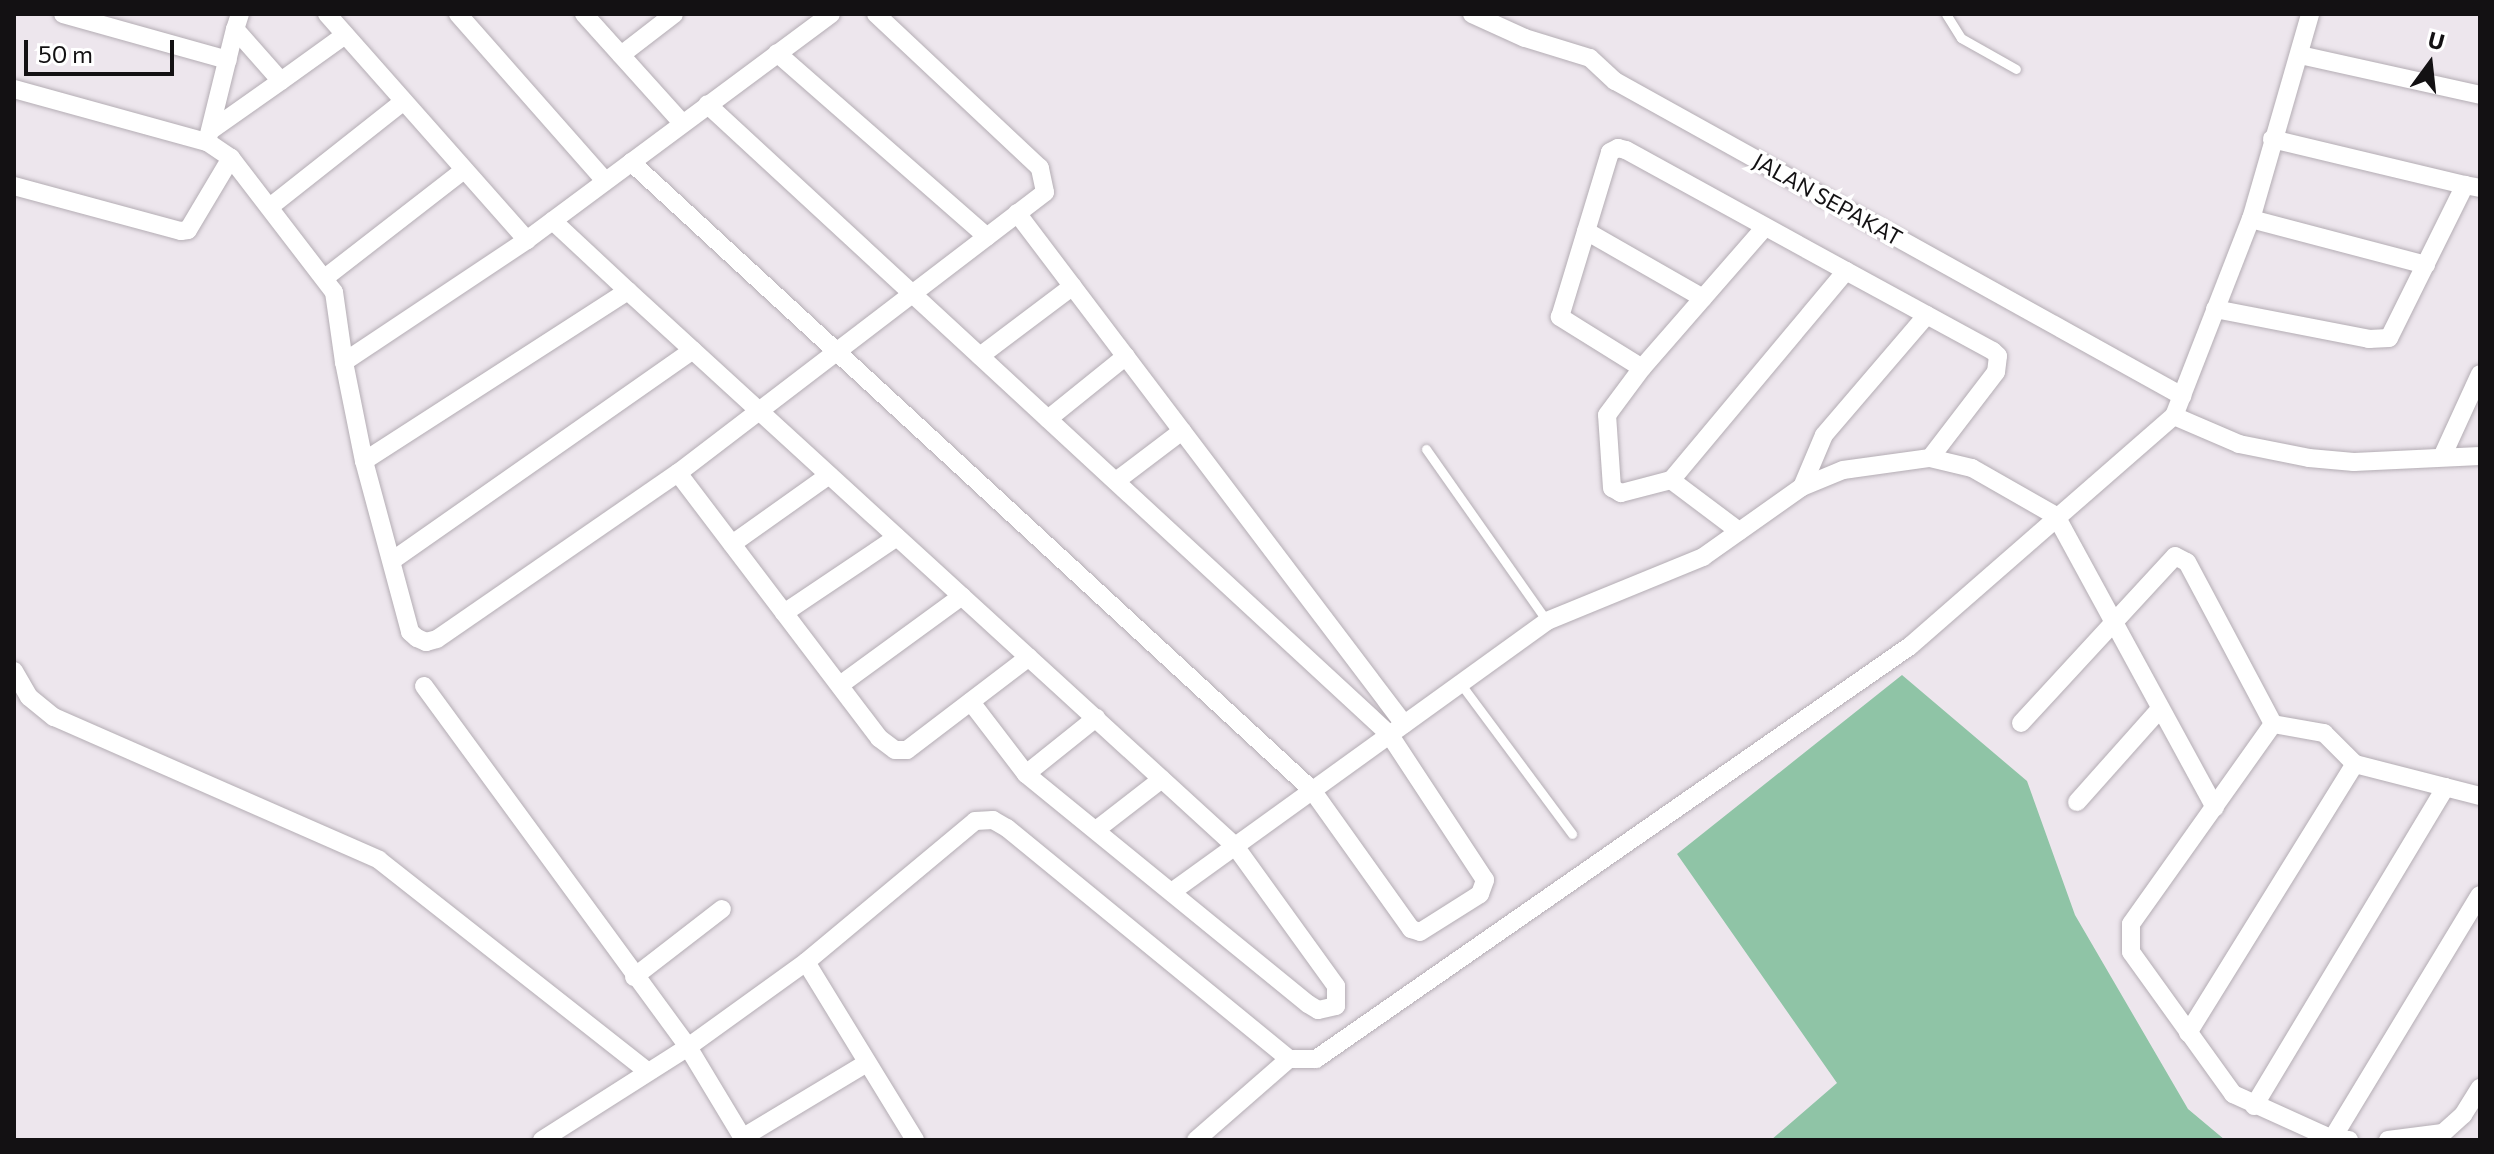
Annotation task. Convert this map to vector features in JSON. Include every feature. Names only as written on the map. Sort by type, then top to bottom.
[{"type":"street","points":[[63,14],[228,60]]},
{"type":"street","points":[[327,14],[527,240]]},
{"type":"street","points":[[458,14],[605,181]]},
{"type":"street","points":[[584,14],[682,123]]},
{"type":"street","points":[[621,55],[674,14]]},
{"type":"street","points":[[344,362],[527,240],[831,14]]},
{"type":"street","points":[[14,89],[209,136],[271,206],[326,277],[334,292],[364,461],[410,632],[426,642],[678,473],[1045,192],[1040,168],[876,14]]},
{"type":"street","name":"JALAN SEPAKAT","points":[[1472,14],[1495,17],[1525,38],[1590,58],[1615,81],[2182,396]]},
{"type":"street","points":[[542,1140],[688,1047],[806,962],[975,821],[993,820],[1289,1059],[1316,1059],[1910,646],[2174,416],[2251,219],[2310,14]]},
{"type":"street","points":[[209,136],[237,22]]},
{"type":"street","points":[[237,22],[281,81]]},
{"type":"street","points":[[209,136],[345,35]]},
{"type":"street","points":[[777,53],[987,237]]},
{"type":"street","points":[[2300,55],[2480,95]]},
{"type":"street","points":[[271,206],[404,101]]},
{"type":"street","points":[[707,104],[1116,481],[1397,729]]},
{"type":"street","points":[[2215,309],[2382,341],[2397,331],[2426,265],[2473,187],[2272,139]]},
{"type":"street","points":[[1642,368],[1560,317],[1610,152],[1618,148],[1993,351],[2000,364],[1930,458]]},
{"type":"street","points":[[16,193],[181,231],[188,230],[231,158]]},
{"type":"street","points":[[631,162],[1312,790],[1411,929],[1420,932],[1480,894],[1485,880],[1397,729],[1182,431],[1017,213]]},
{"type":"street","points":[[326,277],[464,170]]},
{"type":"street","points":[[2251,219],[2426,265]]},
{"type":"street","points":[[553,221],[1235,846],[1336,986],[1336,1006],[1318,1010],[1308,1004],[1026,774],[971,702]]},
{"type":"street","points":[[1765,227],[1609,405],[1608,478],[1621,493],[1671,480],[1846,271]]},
{"type":"street","points":[[1586,231],[1703,298]]},
{"type":"street","points":[[980,356],[1073,286]]},
{"type":"street","points":[[364,461],[628,291]]},
{"type":"street","points":[[1802,487],[1824,435],[1927,315]]},
{"type":"street","points":[[393,560],[693,350]]},
{"type":"street","points":[[1048,419],[1126,356]]},
{"type":"street","points":[[2442,457],[2480,374]]},
{"type":"street","points":[[2174,416],[2271,453],[2354,462],[2480,456]]},
{"type":"street","points":[[1116,481],[1182,431]]},
{"type":"street","points":[[1173,891],[1547,621],[1663,577],[1739,531],[1802,487],[1843,470],[1930,458],[1972,468],[2056,516],[2112,626],[2215,808]]},
{"type":"street","points":[[678,473],[840,685],[895,750],[907,750],[1029,657]]},
{"type":"street","points":[[732,544],[829,475]]},
{"type":"street","points":[[1671,480],[1739,531]]},
{"type":"street","points":[[784,613],[897,537]]},
{"type":"street","points":[[2021,723],[2112,626],[2169,558],[2181,556],[2273,724]]},
{"type":"street","points":[[840,685],[962,596]]},
{"type":"street","points":[[14,671],[29,697],[54,717],[316,828],[379,860],[648,1072]]},
{"type":"street","points":[[424,686],[688,1047],[743,1139],[867,1063]]},
{"type":"street","points":[[2077,802],[2159,710]]},
{"type":"street","points":[[1026,774],[1096,718]]},
{"type":"street","points":[[2273,724],[2324,733],[2355,764],[2480,796]]},
{"type":"street","points":[[2273,724],[2131,924],[2129,937],[2131,952],[2233,1094],[2254,1106],[2341,1139],[2480,895]]},
{"type":"street","points":[[2188,1033],[2355,764]]},
{"type":"street","points":[[1096,830],[1162,779]]},
{"type":"street","points":[[2254,1106],[2446,787]]},
{"type":"street","points":[[634,977],[722,909]]},
{"type":"street","points":[[806,962],[915,1140]]},
{"type":"street","points":[[1196,1140],[1289,1059]]},
{"type":"street","points":[[2388,1140],[2443,1133],[2463,1115],[2480,1088]]},
{"type":"lane","points":[[1946,14],[1961,38],[2016,69]]},
{"type":"lane","points":[[1426,449],[1547,621]]},
{"type":"lane","points":[[1460,683],[1572,834]]},
{"type":"green space","points":[[1902,675],[2027,781],[2075,915],[2188,1109],[2225,1140],[1771,1140],[1837,1083],[1677,854]]}]
